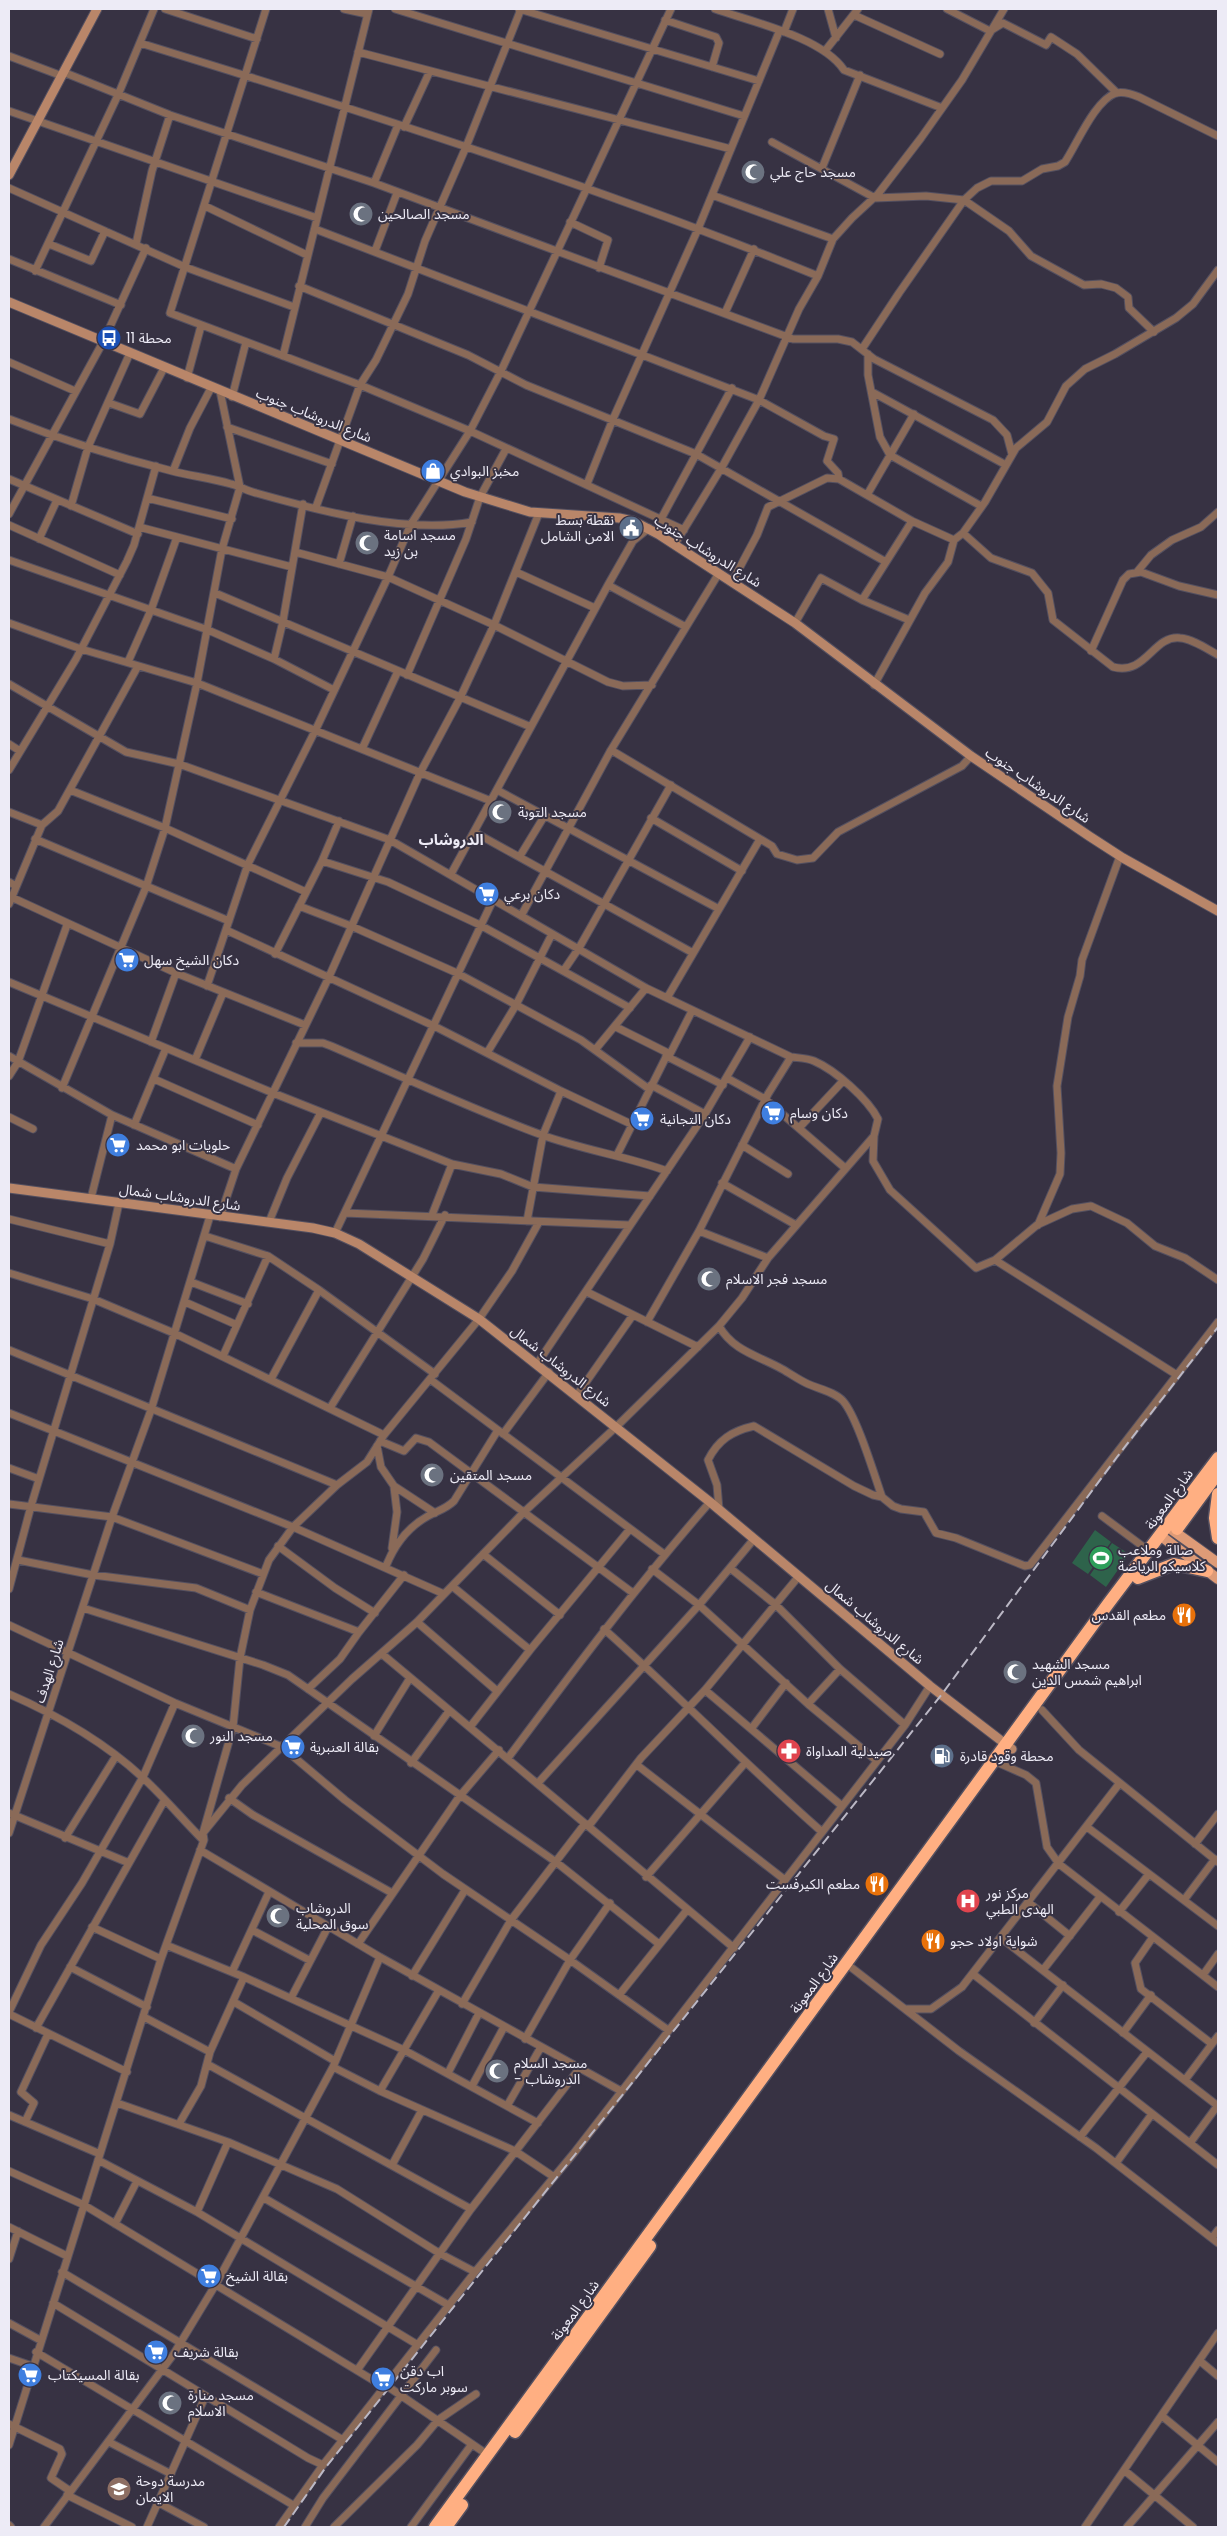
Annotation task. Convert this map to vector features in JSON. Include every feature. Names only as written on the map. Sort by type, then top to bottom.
[{"type":"highway","name":"شارع المعونة","points":[[446,2527],[1002,1764],[1009,1747],[1042,1710],[1138,1578],[1218,1458]]},
{"type":"highway","name":"شارع المعونة","points":[[435,2527],[1009,1747],[1149,1551],[1167,1534],[1218,1473]]},
{"type":"highway","points":[[1218,1494],[1215,1518],[1218,1538]]},
{"type":"highway","points":[[1138,1578],[1174,1564],[1207,1571]]},
{"type":"main road","points":[[1167,1534],[1218,1563]]},
{"type":"main road","points":[[1167,1534],[1218,1579]]},
{"type":"street","points":[[9,175],[97,9]]},
{"type":"street","points":[[35,271],[118,95],[154,9]]},
{"type":"street","points":[[165,9],[257,39]]},
{"type":"street","points":[[266,9],[246,76],[226,130],[227,134],[213,180],[170,313],[360,385],[470,431],[684,530]]},
{"type":"street","points":[[282,356],[346,109],[368,11],[344,9]]},
{"type":"street","points":[[395,9],[744,116]]},
{"type":"street","points":[[316,507],[342,440],[360,385],[394,325],[417,269],[425,241],[441,209],[520,9],[759,81]]},
{"type":"street","points":[[207,986],[248,864],[316,729],[411,524],[470,431],[500,371],[671,9]]},
{"type":"street","points":[[715,9],[782,32],[836,58],[844,70],[942,108]]},
{"type":"street","points":[[587,484],[641,354],[698,229],[759,81],[793,9]]},
{"type":"street","points":[[828,9],[836,38]]},
{"type":"street","points":[[947,9],[990,31]]},
{"type":"street","points":[[675,544],[722,467],[759,400],[799,310],[818,276],[833,239],[852,218],[875,198],[942,108],[962,80],[1004,9]]},
{"type":"street","points":[[825,52],[856,12],[940,54]]},
{"type":"street","points":[[665,20],[716,37],[719,43],[712,67]]},
{"type":"street","points":[[990,31],[1003,22],[1046,45],[1051,37],[1077,54],[1117,93]]},
{"type":"street","points":[[140,43],[466,147],[586,188],[754,249],[818,276]]},
{"type":"street","points":[[358,52],[731,149]]},
{"type":"street","points":[[9,56],[170,115],[374,183],[555,252],[670,292],[788,337],[797,339],[848,340],[865,352],[993,420],[1007,435],[1012,454]]},
{"type":"street","points":[[374,183],[401,126],[430,72]]},
{"type":"street","points":[[822,168],[860,75]]},
{"type":"street","points":[[981,506],[890,455],[880,437],[865,352],[899,293],[964,200],[977,188],[991,182],[1022,181],[1042,169],[1058,166],[1065,162],[1092,115],[1117,93],[1127,92],[1139,97],[1218,136]]},
{"type":"street","points":[[9,111],[213,180],[318,218]]},
{"type":"street","points":[[136,244],[155,161],[170,115]]},
{"type":"street","points":[[772,142],[875,198],[926,196],[964,200],[1009,231],[1031,256],[1084,285],[1101,284],[1116,288],[1128,296],[1129,308],[1154,332]]},
{"type":"street","points":[[9,188],[185,267],[294,307]]},
{"type":"street","points":[[375,252],[397,193]]},
{"type":"street","points":[[712,195],[833,239]]},
{"type":"street","points":[[205,206],[307,255]]},
{"type":"street","points":[[570,222],[608,240],[599,268]]},
{"type":"street","points":[[315,229],[759,400],[824,436],[834,439],[827,461],[838,473],[839,479]]},
{"type":"street","points":[[49,244],[91,261],[105,231]]},
{"type":"street","points":[[9,514],[103,342],[146,248]]},
{"type":"street","points":[[725,313],[754,249]]},
{"type":"street","points":[[9,259],[121,305]]},
{"type":"street","points":[[874,685],[925,593],[948,562],[954,540],[963,533],[1012,454],[1021,443],[1047,422],[1066,386],[1076,375],[1154,332],[1193,304],[1218,270]]},
{"type":"street","points":[[300,286],[468,355],[526,385],[696,454],[722,467],[886,562]]},
{"type":"street","name":"شارع الدروشاب جنوب","points":[[9,302],[232,397],[480,497],[521,510],[539,513],[619,518],[649,528],[794,624],[971,756],[1120,856],[1218,911]]},
{"type":"street","points":[[187,378],[201,326]]},
{"type":"street","points":[[232,397],[246,342]]},
{"type":"street","points":[[71,506],[88,447],[130,353]]},
{"type":"street","points":[[9,362],[75,391]]},
{"type":"street","points":[[109,403],[140,414],[164,368]]},
{"type":"street","points":[[661,519],[732,388]]},
{"type":"street","points":[[62,1088],[146,887],[165,828],[197,683],[222,549],[232,520],[240,487],[227,427],[216,390]]},
{"type":"street","points":[[173,471],[190,428],[216,390]]},
{"type":"street","points":[[872,392],[1006,465]]},
{"type":"street","points":[[868,496],[914,414]]},
{"type":"street","points":[[9,419],[53,436],[173,471],[353,516],[411,524],[458,524],[472,522]]},
{"type":"street","points":[[227,427],[332,464]]},
{"type":"street","points":[[407,675],[440,601],[472,522],[480,497],[506,449]]},
{"type":"street","points":[[9,770],[80,649],[120,575],[138,530],[156,466]]},
{"type":"street","points":[[732,582],[757,536],[768,507],[827,478],[839,479],[912,520],[954,540]]},
{"type":"street","points":[[9,479],[71,506],[138,530],[177,537],[292,567]]},
{"type":"street","points":[[147,498],[232,520]]},
{"type":"street","points":[[40,539],[57,500]]},
{"type":"street","points":[[274,659],[283,621],[303,504]]},
{"type":"street","points":[[1137,572],[1151,555],[1172,540],[1201,527],[1218,512]]},
{"type":"street","name":"شارع الهدف","points":[[9,1834],[12,1814],[50,1712],[112,1516],[151,1410],[205,1236],[328,979],[420,773],[460,698],[494,625],[539,513]]},
{"type":"street","points":[[339,564],[353,516]]},
{"type":"street","points":[[862,600],[912,520]]},
{"type":"street","points":[[9,525],[120,575]]},
{"type":"street","points":[[451,874],[633,541],[649,528]]},
{"type":"street","points":[[963,533],[992,558],[1032,573],[1048,593],[1053,620],[1068,630],[1105,663],[1122,669],[1136,666],[1168,639],[1179,638],[1188,640],[1218,655]]},
{"type":"street","points":[[128,662],[151,610],[177,537]]},
{"type":"street","points":[[295,552],[388,577],[494,625],[608,682],[623,686],[652,685]]},
{"type":"street","points":[[9,560],[208,630],[274,659],[334,690]]},
{"type":"street","points":[[516,572],[595,608]]},
{"type":"street","points":[[1091,651],[1123,580],[1129,574],[1137,572],[1179,586],[1218,595]]},
{"type":"street","points":[[521,916],[610,750],[652,685],[719,573]]},
{"type":"street","points":[[794,624],[821,578],[862,600],[910,620]]},
{"type":"street","points":[[608,585],[686,627]]},
{"type":"street","points":[[215,594],[531,727]]},
{"type":"street","points":[[9,623],[80,649],[197,683],[316,729],[491,801]]},
{"type":"street","points":[[138,666],[100,738],[58,811],[42,825],[12,884],[10,901],[121,947],[176,974],[304,1026]]},
{"type":"street","points":[[362,749],[398,671]]},
{"type":"street","points":[[9,684],[126,752],[179,764],[390,840],[646,988],[791,1057],[812,1060],[823,1065],[854,1089],[876,1114],[878,1125],[874,1136],[873,1161],[890,1190],[976,1268],[995,1260],[1038,1225],[1072,1209],[1094,1206],[1128,1222],[1155,1246],[1186,1258],[1218,1280]]},
{"type":"street","points":[[9,744],[20,751]]},
{"type":"street","points":[[610,750],[772,846],[777,854],[784,858],[813,858],[838,832],[962,766],[971,756]]},
{"type":"street","points":[[564,970],[650,818],[671,785]]},
{"type":"street","points":[[70,790],[165,828],[248,864],[306,892]]},
{"type":"street","points":[[497,790],[719,910]]},
{"type":"street","points":[[9,812],[42,825]]},
{"type":"street","points":[[520,856],[544,815]]},
{"type":"street","points":[[650,818],[742,871]]},
{"type":"street","points":[[275,954],[322,861],[339,821]]},
{"type":"street","points":[[474,832],[604,902],[692,953]]},
{"type":"street","points":[[36,839],[229,921]]},
{"type":"street","points":[[667,998],[760,839]]},
{"type":"street","points":[[1038,1225],[1060,1174],[1061,1153],[1057,1086],[1068,1017],[1080,976],[1082,960],[1120,856]]},
{"type":"street","points":[[322,861],[374,877],[480,925],[630,1008]]},
{"type":"street","points":[[335,1234],[493,900]]},
{"type":"street","points":[[299,906],[351,926],[457,973],[581,1040],[650,1087],[705,1114]]},
{"type":"street","points":[[9,1076],[18,1062],[40,996],[67,925]]},
{"type":"street","points":[[226,930],[328,979],[434,1026],[561,1091],[631,1124]]},
{"type":"street","points":[[487,1052],[516,1005],[552,934]]},
{"type":"street","points":[[150,1042],[176,974]]},
{"type":"street","points":[[9,982],[273,1093],[452,1164],[501,1174],[533,1187],[650,1196]]},
{"type":"street","points":[[595,1050],[616,1027],[646,988]]},
{"type":"street","points":[[195,1060],[223,992]]},
{"type":"street","points":[[617,1155],[667,1054],[674,1051],[692,1010]]},
{"type":"street","points":[[616,1027],[667,1054],[765,1099],[845,1168]]},
{"type":"street","points":[[537,1364],[705,1114],[750,1037]]},
{"type":"street","points":[[296,1043],[323,1043],[543,1135],[667,1170]]},
{"type":"street","points":[[134,1125],[166,1048]]},
{"type":"street","points":[[9,1056],[112,1115],[236,1169]]},
{"type":"street","points":[[647,1322],[699,1231],[765,1099],[791,1057]]},
{"type":"street","points":[[154,1079],[258,1125]]},
{"type":"street","points":[[799,1128],[843,1082]]},
{"type":"street","points":[[528,1221],[543,1135],[561,1091]]},
{"type":"street","points":[[269,1222],[292,1168],[321,1112]]},
{"type":"street","points":[[91,1198],[112,1115]]},
{"type":"street","points":[[9,1117],[33,1129]]},
{"type":"street","points":[[203,1836],[229,1798],[417,1622],[524,1512],[616,1427],[719,1326],[742,1298],[768,1258],[874,1136]]},
{"type":"street","points":[[742,1145],[788,1174]]},
{"type":"street","points":[[432,1215],[452,1164]]},
{"type":"street","points":[[722,1183],[796,1225]]},
{"type":"street","name":"شارع الدروشاب شمال","points":[[9,1188],[269,1222],[335,1234],[359,1244],[479,1319],[548,1372],[710,1502],[930,1686],[1009,1747]]},
{"type":"street","points":[[9,1589],[31,1506],[110,1244],[119,1202]]},
{"type":"street","points":[[345,1213],[445,1215],[539,1222],[629,1225]]},
{"type":"street","points":[[330,1408],[412,1276],[445,1215]]},
{"type":"street","points":[[9,1219],[110,1244]]},
{"type":"street","points":[[9,2445],[12,2426],[127,2072],[161,1959],[200,1850],[233,1726],[240,1658],[250,1610],[263,1574],[278,1546],[337,1485],[364,1465],[380,1441],[479,1319],[512,1271],[539,1222]]},
{"type":"street","points":[[699,1231],[768,1258]]},
{"type":"street","points":[[205,1236],[268,1256],[319,1290],[376,1332],[500,1432],[664,1554]]},
{"type":"street","points":[[223,1356],[268,1256]]},
{"type":"street","points":[[995,1260],[1177,1375]]},
{"type":"street","points":[[9,1273],[93,1299],[176,1334],[330,1408],[380,1441],[404,1451],[416,1438],[421,1438],[473,1473],[633,1592]]},
{"type":"street","points":[[190,1282],[248,1304]]},
{"type":"street","points":[[271,1379],[319,1290]]},
{"type":"street","points":[[587,1292],[698,1347]]},
{"type":"street","points":[[185,1302],[237,1325]]},
{"type":"street","points":[[577,1395],[633,1316]]},
{"type":"street","points":[[719,1326],[733,1344],[781,1368],[807,1384],[838,1397],[843,1402],[852,1416],[882,1496],[893,1506],[924,1512],[936,1533],[956,1538],[1025,1566],[1030,1566],[1218,1322]]},
{"type":"street","points":[[9,1350],[337,1485]]},
{"type":"street","points":[[392,1552],[414,1526],[454,1501],[500,1432],[548,1372]]},
{"type":"street","points":[[9,1413],[386,1566],[444,1594]]},
{"type":"street","points":[[719,1510],[717,1485],[708,1460],[720,1442],[737,1430],[754,1426],[854,1486],[873,1495],[882,1496]]},
{"type":"street","points":[[380,1441],[382,1467],[394,1486],[435,1513]]},
{"type":"street","points":[[9,1468],[39,1479]]},
{"type":"street","points":[[386,1566],[392,1552],[397,1512],[394,1486]]},
{"type":"street","points":[[508,1758],[633,1592],[710,1502]]},
{"type":"street","points":[[9,1504],[112,1516],[263,1574]]},
{"type":"street","points":[[1102,1516],[1149,1551]]},
{"type":"street","points":[[470,1727],[496,1691],[560,1616],[630,1528]]},
{"type":"street","points":[[538,1784],[699,1605],[754,1539]]},
{"type":"street","points":[[278,1546],[336,1588],[375,1613]]},
{"type":"street","points":[[483,1554],[560,1616]]},
{"type":"street","points":[[18,1560],[93,1576],[196,1588],[250,1610]]},
{"type":"street","points":[[730,1568],[776,1604],[840,1669],[905,1725]]},
{"type":"street","points":[[652,1569],[699,1605],[808,1704],[877,1760]]},
{"type":"street","points":[[308,1689],[340,1660],[359,1632],[404,1575]]},
{"type":"street","points":[[462,2004],[511,1920],[584,1825],[590,1822],[637,1765],[705,1690],[799,1576]]},
{"type":"street","points":[[452,1586],[530,1650]]},
{"type":"street","points":[[256,1592],[359,1632]]},
{"type":"street","points":[[83,1608],[282,1672],[329,1703],[459,1797],[556,1862],[610,1903],[659,1944]]},
{"type":"street","points":[[417,1622],[496,1691]]},
{"type":"street","points":[[9,1625],[175,1702],[282,1747],[345,1800],[465,1890],[570,1960],[668,2030]]},
{"type":"street","points":[[604,1629],[689,1706],[745,1763],[821,1831]]},
{"type":"street","points":[[382,1654],[449,1711],[499,1750],[646,1877],[734,1948]]},
{"type":"street","points":[[808,1704],[840,1669]]},
{"type":"street","points":[[374,1736],[410,1678]]},
{"type":"street","points":[[751,1729],[786,1684]]},
{"type":"street","points":[[279,2527],[293,2504],[323,2465],[475,2272],[554,2177],[734,1948],[821,1831],[905,1725],[930,1686]]},
{"type":"street","points":[[705,1690],[842,1806]]},
{"type":"street","points":[[9,1694],[50,1712],[116,1756],[143,1777],[164,1801],[203,1836]]},
{"type":"street","points":[[127,2072],[9,2013],[41,1945],[143,1777],[175,1702]]},
{"type":"street","points":[[1042,1710],[1079,1750],[1216,1861],[1184,1900]]},
{"type":"street","points":[[411,1763],[449,1711]]},
{"type":"street","points":[[358,1944],[459,1797],[499,1750]]},
{"type":"street","points":[[65,1838],[116,1756]]},
{"type":"street","points":[[646,1877],[745,1763]]},
{"type":"street","points":[[1002,1764],[1026,1775],[1036,1783],[1046,1847],[1059,1864],[1218,1987]]},
{"type":"street","points":[[637,1765],[700,1816],[785,1880]]},
{"type":"street","points":[[906,2008],[921,2011],[934,2008],[960,1989],[974,1974],[1119,1784]]},
{"type":"street","points":[[229,1798],[253,1815],[392,1893]]},
{"type":"street","points":[[36,2028],[164,1801]]},
{"type":"street","points":[[12,1814],[128,1864]]},
{"type":"street","points":[[1195,1844],[1218,1814]]},
{"type":"street","points":[[1087,1828],[1218,1926]]},
{"type":"street","points":[[200,1850],[412,1976],[621,2092]]},
{"type":"street","points":[[1119,1912],[1149,1874]]},
{"type":"street","points":[[412,1976],[465,1890]]},
{"type":"street","points":[[232,1972],[269,1892]]},
{"type":"street","points":[[1043,1970],[1100,1897]]},
{"type":"street","points":[[1028,1902],[1070,1936]]},
{"type":"street","points":[[526,2039],[570,1960],[610,1903]]},
{"type":"street","points":[[619,1995],[687,1910]]},
{"type":"street","points":[[291,1998],[328,1926]]},
{"type":"street","points":[[92,1927],[161,1959]]},
{"type":"street","points":[[252,1930],[309,1960]]},
{"type":"street","points":[[1153,1937],[1134,1963],[1141,1989],[1212,2044]]},
{"type":"street","points":[[1001,1938],[1146,2052],[1218,2105],[1190,2143]]},
{"type":"street","points":[[166,1945],[351,2024],[448,2073],[538,2124]]},
{"type":"street","points":[[1203,1975],[1218,1954]]},
{"type":"street","points":[[44,2527],[161,2371],[216,2284],[264,2198],[280,2164],[334,2064],[380,1957]]},
{"type":"street","points":[[70,1968],[147,2007]]},
{"type":"street","points":[[852,1968],[959,2051],[1116,2163],[1218,2243]]},
{"type":"street","points":[[974,1974],[1034,2023],[1218,2165]]},
{"type":"street","points":[[180,2124],[199,2091],[210,2052],[244,1977]]},
{"type":"street","points":[[1034,2023],[1063,1985]]},
{"type":"street","points":[[380,2090],[439,1990]]},
{"type":"street","points":[[1123,2033],[1151,1995]]},
{"type":"street","points":[[234,2002],[380,2090],[515,2151],[554,2177]]},
{"type":"street","points":[[448,2073],[479,2013]]},
{"type":"street","points":[[144,2017],[210,2052]]},
{"type":"street","points":[[472,2086],[504,2027]]},
{"type":"street","points":[[25,2122],[34,2103],[21,2092],[48,2034]]},
{"type":"street","points":[[1185,2080],[1218,2036]]},
{"type":"street","points":[[507,2106],[541,2047]]},
{"type":"street","points":[[1080,2137],[1146,2052]]},
{"type":"street","points":[[207,2064],[471,2209]]},
{"type":"street","points":[[358,2369],[471,2209],[538,2124],[578,2069]]},
{"type":"street","points":[[117,2102],[228,2142],[338,2189],[439,2253],[475,2272]]},
{"type":"street","points":[[392,2165],[422,2110]]},
{"type":"street","points":[[1116,2163],[1152,2114]]},
{"type":"street","points":[[9,2116],[99,2157],[137,2181],[197,2212],[386,2328],[418,2345]]},
{"type":"street","points":[[197,2212],[228,2142]]},
{"type":"street","points":[[9,2171],[84,2205],[358,2369],[381,2385],[387,2386],[488,2455]]},
{"type":"street","points":[[115,2224],[137,2181]]},
{"type":"street","points":[[264,2198],[450,2306]]},
{"type":"street","points":[[9,2227],[67,2256]]},
{"type":"street","points":[[1212,2238],[1218,2230]]},
{"type":"street","points":[[9,2258],[18,2231]]},
{"type":"street","points":[[62,2272],[343,2440]]},
{"type":"street","points":[[53,2302],[161,2371],[323,2465]]},
{"type":"street","points":[[9,2323],[40,2340]]},
{"type":"street","points":[[1088,2526],[1218,2333]]},
{"type":"street","points":[[305,2527],[323,2498],[436,2350]]},
{"type":"street","points":[[36,2352],[185,2442],[293,2504]]},
{"type":"street","points":[[9,2358],[32,2366]]},
{"type":"street","points":[[1200,2361],[1218,2376]]},
{"type":"street","points":[[334,2527],[417,2445],[438,2420],[476,2394]]},
{"type":"street","points":[[147,2527],[205,2397]]},
{"type":"street","points":[[1162,2416],[1218,2462]]},
{"type":"street","points":[[1126,2527],[1218,2422]]},
{"type":"street","points":[[12,2426],[60,2449],[62,2454],[51,2478],[69,2493],[132,2527]]},
{"type":"street","points":[[109,2442],[171,2474]]},
{"type":"street","points":[[411,2527],[472,2444]]},
{"type":"street","points":[[1124,2470],[1193,2527]]},
{"type":"street","points":[[159,2503],[204,2527]]},
{"type":"green space","points":[[1095,1530],[1111,1542],[1088,1574],[1072,1563]]},
{"type":"green space","points":[[1112,1543],[1129,1554],[1106,1587],[1090,1575]]},
{"type":"railway","points":[[284,2527],[326,2467],[942,1694],[1117,1457],[1218,1327]]},
{"type":"place","name":"مسجد حاج علي","points":[[753,172]]},
{"type":"place","name":"مسجد الصالحين","points":[[361,214]]},
{"type":"place","name":"محطة 11","points":[[109,338]]},
{"type":"place","name":"مخبز البوادي","points":[[433,471]]},
{"type":"place","name":"نقطة بسط الامن الشامل","points":[[631,528]]},
{"type":"place","name":"مسجد اسامة بن زيد","points":[[367,543]]},
{"type":"place","name":"مسجد التوبة","points":[[500,812]]},
{"type":"place","name":"دكان برعي","points":[[487,894]]},
{"type":"place","name":"دكان الشيخ سهل","points":[[127,960]]},
{"type":"place","name":"دكان وسام","points":[[773,1113]]},
{"type":"place","name":"دكان التجانية","points":[[642,1119]]},
{"type":"place","name":"حلويات ابو محمد","points":[[118,1145]]},
{"type":"place","name":"مسجد فجر الاسلام","points":[[709,1279]]},
{"type":"place","name":"مسجد المتقين","points":[[432,1475]]},
{"type":"place","name":"صالة وملاعب كلاسيكو الرياضة","points":[[1101,1558]]},
{"type":"place","name":"مطعم القدس","points":[[1184,1615]]},
{"type":"place","name":"مسجد الشهيد ابراهيم شمس الدين","points":[[1015,1672]]},
{"type":"place","name":"مسجد النور","points":[[193,1736]]},
{"type":"place","name":"بقالة العنبرية","points":[[293,1747]]},
{"type":"place","name":"صيدلية المداواة","points":[[789,1751]]},
{"type":"place","name":"محطة وقود قادرة","points":[[942,1756]]},
{"type":"place","name":"مطعم الكيرفست","points":[[877,1884]]},
{"type":"place","name":"مركز نور الهدى الطبي","points":[[968,1901]]},
{"type":"place","name":"الدروشاب سوق المحلية","points":[[278,1916]]},
{"type":"place","name":"شواية اولاد حجو","points":[[933,1941]]},
{"type":"place","name":"مسجد السلام - الدروشاب","points":[[497,2071]]},
{"type":"place","name":"بقالة الشيخ","points":[[209,2276]]},
{"type":"place","name":"بقالة شريف","points":[[156,2352]]},
{"type":"place","name":"بقالة المسيكتاب","points":[[30,2375]]},
{"type":"place","name":"اب دقن سوبر ماركت","points":[[383,2379]]},
{"type":"place","name":"مسجد منارة الاسلام","points":[[170,2403]]},
{"type":"place","name":"مدرسة دوحة الايمان","points":[[119,2489]]},
{"type":"district","name":"الدروشاب","points":[[451,839]]}]
